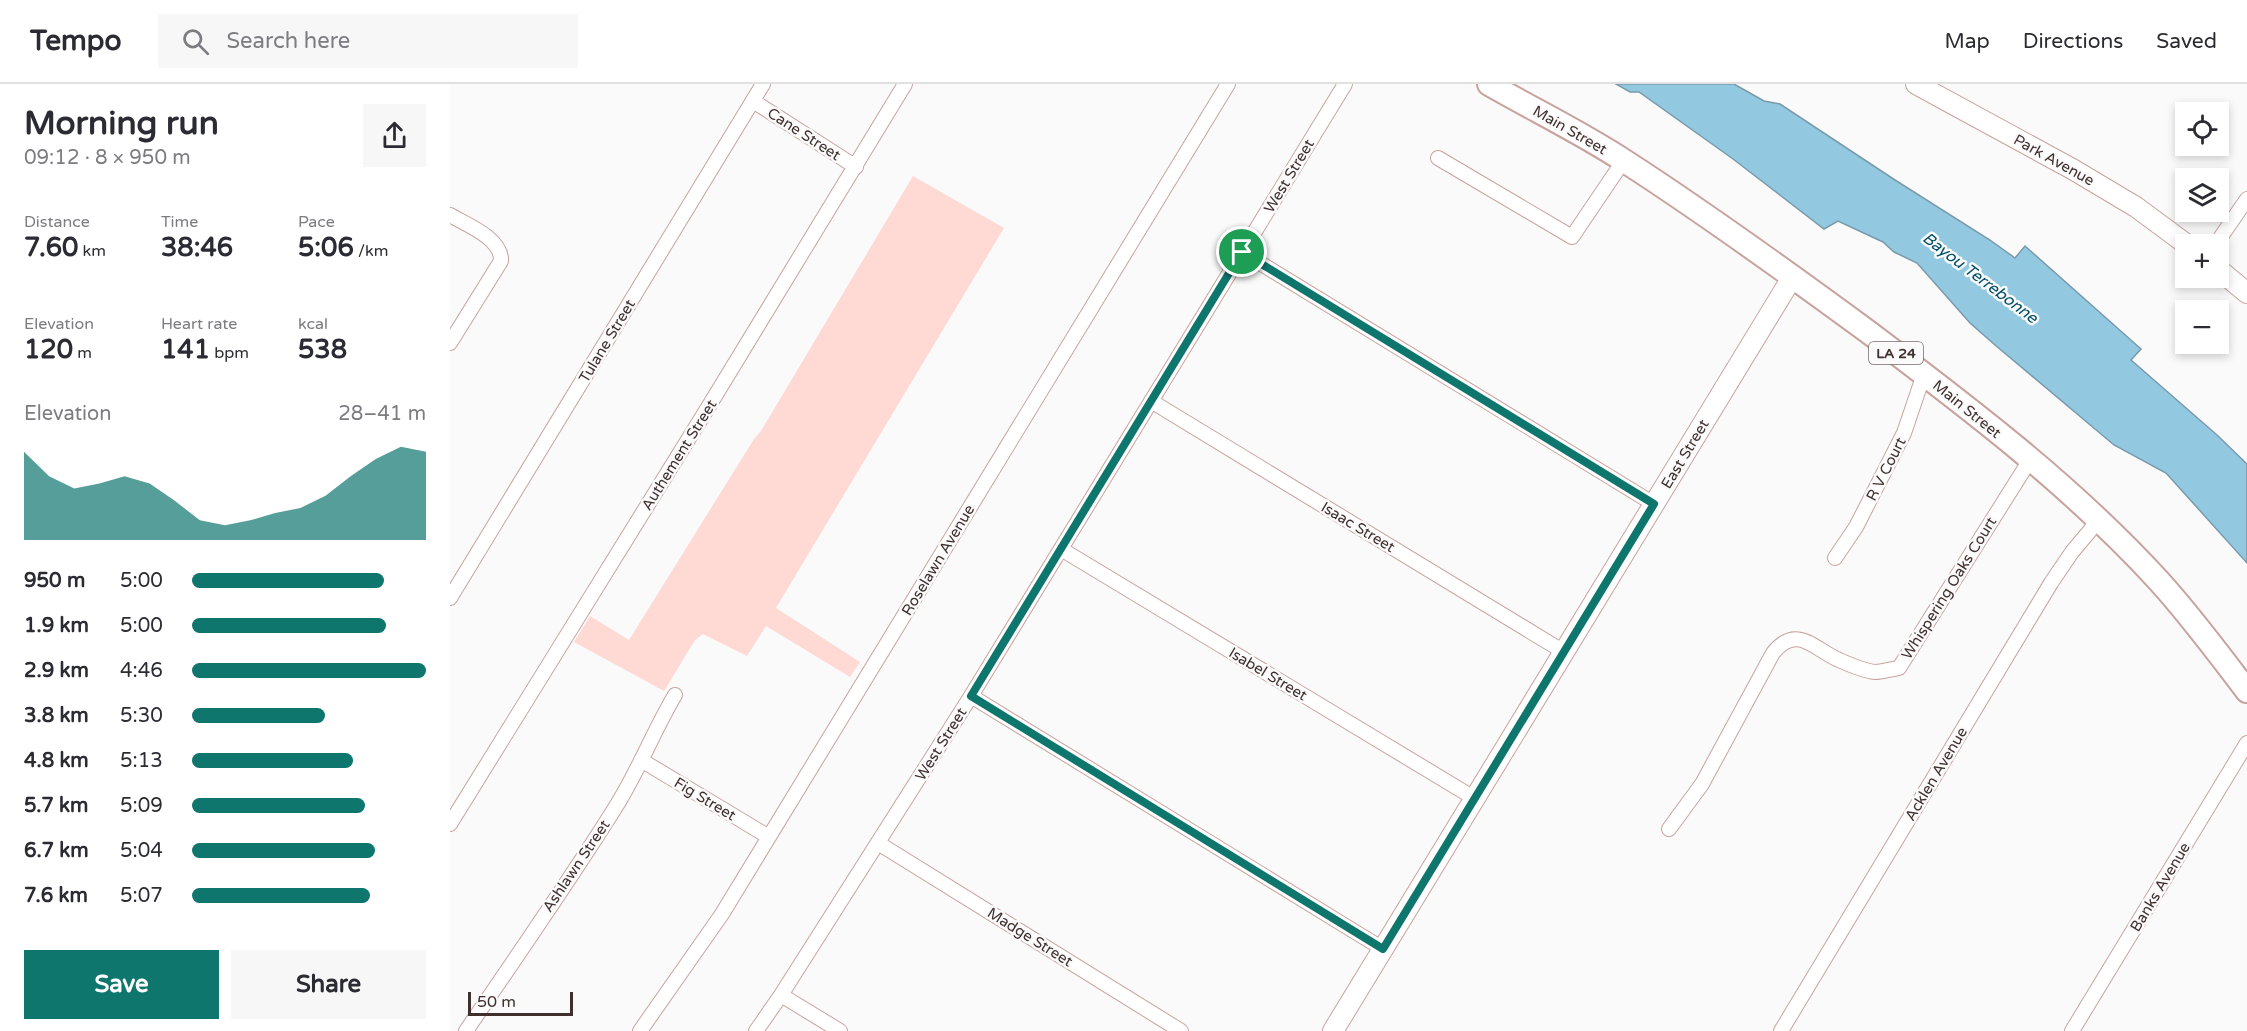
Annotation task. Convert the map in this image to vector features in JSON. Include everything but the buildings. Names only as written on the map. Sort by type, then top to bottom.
[{"type":"main road","name":"Main Street","points":[[1489,84],[1623,160],[1793,276],[1924,374],[2030,460],[2098,521],[2158,580],[2197,625],[2247,691]]},
{"type":"street","name":"Tulane Street","points":[[450,598],[763,84]]},
{"type":"street","name":"Authement Street","points":[[450,824],[905,84]]},
{"type":"street","name":"Roselawn Avenue","points":[[642,1030],[722,914],[1228,84]]},
{"type":"street","name":"West Street","points":[[756,1031],[971,696],[1345,84]]},
{"type":"street","name":"Park Avenue","points":[[1916,84],[2136,207],[2175,236]]},
{"type":"street","name":"Cane Street","points":[[753,101],[856,167]]},
{"type":"street","points":[[1438,158],[1572,237],[1623,160]]},
{"type":"street","points":[[2223,234],[2247,199]]},
{"type":"street","points":[[450,215],[493,241],[501,253],[501,261],[450,343]]},
{"type":"street","points":[[1242,252],[1654,504]]},
{"type":"street","name":"East Street","points":[[1333,1031],[1793,276]]},
{"type":"street","points":[[2229,278],[2247,293]]},
{"type":"street","name":"R V Court","points":[[1836,558],[1856,527],[1904,433],[1924,374]]},
{"type":"street","name":"Isaac Street","points":[[1151,401],[1564,652]]},
{"type":"street","name":"Whispering Oaks Court","points":[[1669,829],[1702,784],[1779,644],[1792,640],[1804,640],[1838,660],[1875,672],[1899,668],[2030,460]]},
{"type":"street","name":"Acklen Avenue","points":[[1781,1031],[2051,583],[2072,552],[2098,521]]},
{"type":"street","name":"Isabel Street","points":[[1061,549],[1474,798]]},
{"type":"street","name":"Ashlawn Street","points":[[466,1031],[616,806],[657,724],[675,695]]},
{"type":"street","points":[[971,696],[1383,949]]},
{"type":"street","name":"Banks Avenue","points":[[2072,1031],[2247,743]]},
{"type":"street","name":"Fig Street","points":[[641,760],[769,837]]},
{"type":"street","name":"Madge Street","points":[[878,843],[1181,1031]]},
{"type":"street","points":[[781,995],[840,1031]]},
{"type":"shaded area","points":[[913,176],[1004,228],[776,608],[860,662],[850,677],[766,626],[747,656],[703,634],[695,640],[664,691],[574,642],[590,616],[629,640],[761,431]]},
{"type":"water","name":"Bayou Terrebonne","points":[[1616,84],[1734,84],[1764,101],[1780,104],[2015,258],[2025,246],[2141,349],[2131,360],[2247,464],[2247,563],[2166,473],[2114,445],[1995,345],[1970,323],[1917,263],[1894,252],[1883,242],[1838,221],[1824,229],[1733,159],[1639,92],[1630,92]]},
{"type":"route","points":[[1242,252],[1654,504],[1383,949],[971,696],[1242,252]]}]
